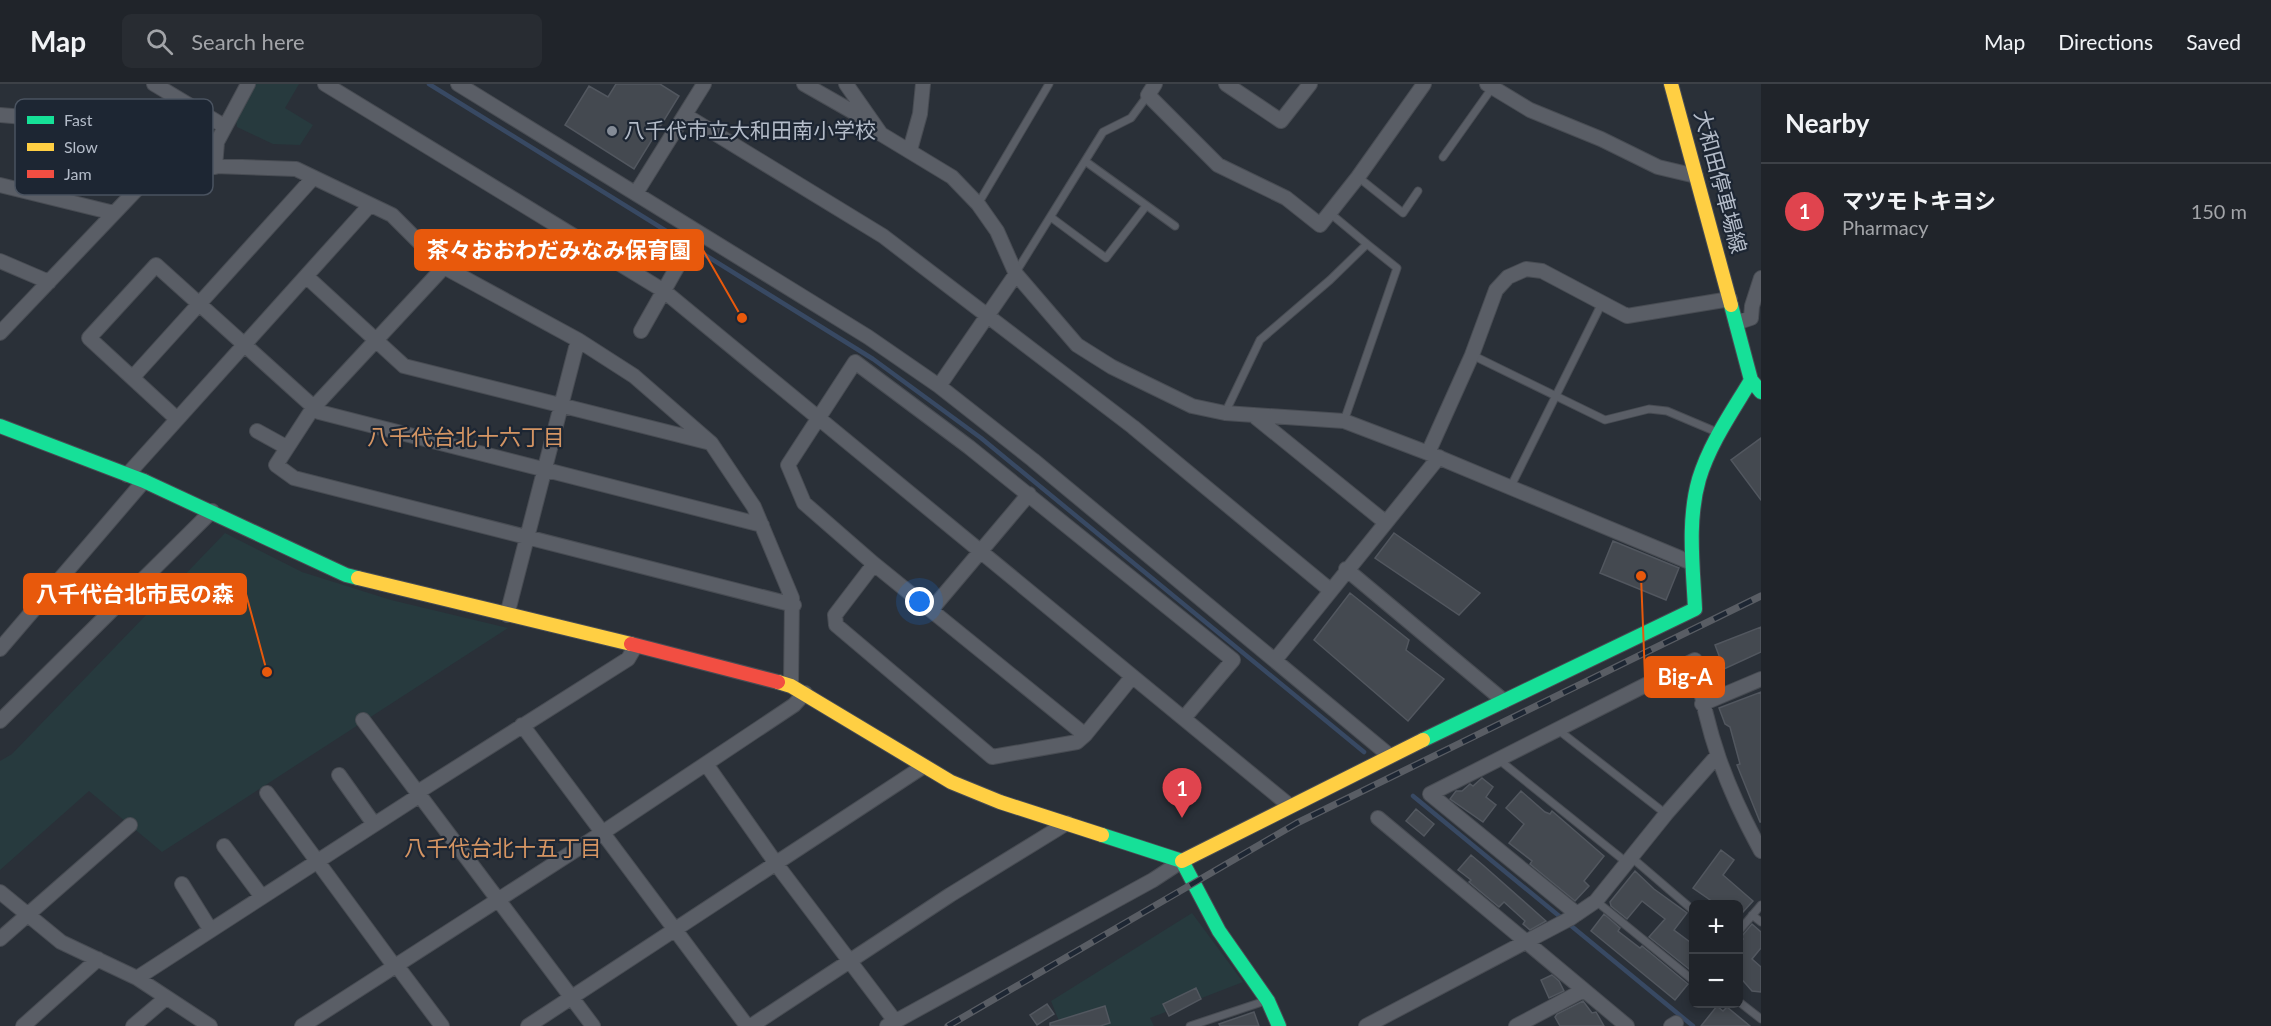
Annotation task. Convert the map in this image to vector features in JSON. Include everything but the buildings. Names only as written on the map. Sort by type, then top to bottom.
[{"type":"street","points":[[154,84],[179,99]]},
{"type":"street","points":[[249,84],[216,142],[215,167],[296,169],[392,215],[444,267],[578,340],[648,386],[711,443],[740,483],[762,525],[794,605],[791,686]]},
{"type":"street","points":[[325,84],[664,291],[1290,806]]},
{"type":"street","points":[[458,84],[868,337],[939,386],[1033,460],[1390,756]]},
{"type":"street","points":[[636,194],[704,84]]},
{"type":"street","points":[[804,84],[873,123]]},
{"type":"street","points":[[846,84],[881,134],[952,177],[978,204],[996,231],[1016,274],[1077,345],[1112,367],[1192,406],[1225,413],[1344,421],[1434,455],[1692,562]]},
{"type":"street","points":[[910,150],[920,114],[924,84]]},
{"type":"street","points":[[1227,84],[1281,121],[1310,84]]},
{"type":"street","points":[[1152,89],[1218,165],[1286,198],[1320,225],[1332,214],[1424,84]]},
{"type":"street","name":"大和田停車場線","points":[[1671,84],[1731,299],[1751,380],[1761,392]]},
{"type":"street","points":[[1490,86],[1530,110],[1601,139],[1658,167],[1696,176]]},
{"type":"street","points":[[0,115],[15,116]]},
{"type":"street","points":[[685,116],[883,236],[1133,427],[1330,590]]},
{"type":"street","points":[[213,119],[224,126]]},
{"type":"street","points":[[133,377],[313,178]]},
{"type":"street","points":[[0,185],[15,189]]},
{"type":"street","points":[[41,195],[114,213]]},
{"type":"street","points":[[0,333],[131,195]]},
{"type":"street","points":[[127,475],[307,278],[370,205]]},
{"type":"street","points":[[0,261],[48,282]]},
{"type":"street","points":[[641,331],[680,262]]},
{"type":"street","points":[[177,419],[89,338],[156,265],[319,412],[762,525]]},
{"type":"street","points":[[444,267],[313,408],[276,465],[294,478],[794,605]]},
{"type":"street","points":[[1275,660],[1385,522],[1434,455],[1496,290],[1508,277],[1526,269],[1542,271],[1627,316],[1731,299]]},
{"type":"street","points":[[939,386],[988,318],[1016,274]]},
{"type":"street","points":[[307,278],[404,366],[711,443]]},
{"type":"street","points":[[1736,323],[1751,318],[1752,306],[1761,278]]},
{"type":"street","points":[[507,615],[578,340]]},
{"type":"street","points":[[1085,735],[874,564],[804,504],[788,465],[855,362],[1029,494],[1233,660],[1184,718]]},
{"type":"street","points":[[706,764],[850,961],[891,1024],[1154,880],[1182,861],[1390,756],[1695,609],[1692,562],[1697,489],[1720,434],[1751,380]]},
{"type":"street","points":[[1253,415],[1385,522]]},
{"type":"street","points":[[1,430],[144,481],[213,511],[308,559],[346,575],[635,647],[763,676],[791,686],[924,766],[1000,802],[1182,861],[1219,931],[1268,1000],[1279,1026]]},
{"type":"street","points":[[257,431],[286,447]]},
{"type":"street","points":[[0,649],[144,481]]},
{"type":"street","points":[[931,610],[1029,494]]},
{"type":"street","points":[[0,721],[213,511]]},
{"type":"street","points":[[874,564],[835,615],[836,626],[993,757],[1077,742],[1132,677]]},
{"type":"street","points":[[1346,569],[1503,701]]},
{"type":"street","points":[[137,978],[317,862],[522,725],[628,659],[635,647]]},
{"type":"street","points":[[1574,916],[1430,794],[1695,660],[1702,704],[1716,757],[1761,851]]},
{"type":"street","points":[[1702,704],[1761,679]]},
{"type":"street","points":[[302,1026],[602,833],[794,705],[805,693]]},
{"type":"street","points":[[363,720],[593,1026]]},
{"type":"street","points":[[522,725],[749,1026],[1067,823]]},
{"type":"street","points":[[1366,1026],[1556,926],[1596,901],[1628,859],[1716,757]]},
{"type":"street","points":[[528,1026],[924,766]]},
{"type":"street","points":[[339,775],[374,824]]},
{"type":"street","points":[[267,793],[442,1026]]},
{"type":"street","points":[[1378,818],[1627,1026]]},
{"type":"street","points":[[0,939],[130,825]]},
{"type":"street","points":[[224,846],[262,897]]},
{"type":"street","points":[[182,884],[210,929]]},
{"type":"street","points":[[0,892],[61,942],[137,978],[210,1026]]},
{"type":"street","points":[[23,1026],[98,959]]},
{"type":"street","points":[[1516,1026],[1584,990]]},
{"type":"street","points":[[132,1026],[166,998]]},
{"type":"lane","points":[[978,204],[1049,84]]},
{"type":"lane","points":[[1443,157],[1490,86]]},
{"type":"lane","points":[[1016,274],[1103,132],[1131,118],[1152,89]]},
{"type":"lane","points":[[1085,161],[1174,226]]},
{"type":"lane","points":[[1358,177],[1403,213],[1418,191]]},
{"type":"lane","points":[[1052,218],[1106,258],[1146,206]]},
{"type":"lane","points":[[1332,214],[1397,268],[1344,421]]},
{"type":"lane","points":[[1225,413],[1260,340],[1330,280],[1367,244]]},
{"type":"lane","points":[[1510,488],[1558,396],[1602,303]]},
{"type":"lane","points":[[1472,355],[1605,420],[1649,409],[1667,411],[1720,434]]},
{"type":"lane","points":[[1557,729],[1666,814]]},
{"type":"lane","points":[[1498,759],[1689,907]]},
{"type":"lane","points":[[1596,901],[1689,977]]},
{"type":"lane","points":[[1743,926],[1761,904]]},
{"type":"lane","points":[[1752,915],[1761,922]]},
{"type":"lane","points":[[1190,1026],[1268,1000]]},
{"type":"lane","points":[[1743,1005],[1761,1019]]},
{"type":"green space","points":[[256,84],[299,84],[285,108],[313,125],[300,145],[273,144],[237,127],[236,119]]},
{"type":"green space","points":[[225,533],[302,572],[391,600],[508,628],[162,852],[89,791],[0,870],[0,761],[12,754]]},
{"type":"green space","points":[[1192,913],[1243,982],[1150,1018],[1154,1026],[1061,1026],[1051,1001]]},
{"type":"waterway","points":[[429,84],[873,359],[981,438],[1364,752]]},
{"type":"waterway","points":[[1413,796],[1693,1026]]},
{"type":"railway","points":[[948,1026],[1297,823],[1761,596]]},
{"type":"traffic: fast","points":[[1731,305],[1751,380],[1761,392]]},
{"type":"traffic: fast","points":[[1423,740],[1695,609],[1692,560],[1695,495],[1715,440],[1751,380]]},
{"type":"traffic: fast","points":[[0,426],[144,481],[346,575],[358,578]]},
{"type":"traffic: fast","points":[[1102,835],[1182,861],[1219,931],[1268,1001],[1279,1026]]},
{"type":"traffic: slow","points":[[1671,84],[1731,305]]},
{"type":"traffic: slow","points":[[358,578],[631,644]]},
{"type":"traffic: slow","points":[[778,682],[791,686],[951,782],[1000,802],[1102,835]]},
{"type":"traffic: slow","points":[[1182,861],[1423,740]]},
{"type":"traffic: jam","points":[[631,644],[778,682]]},
{"type":"place","name":"八千代市立大和田南小学校","points":[[612,131]]},
{"type":"place","name":"茶々おおわだみなみ保育園","points":[[742,318]]},
{"type":"place","name":"Big-A","points":[[1641,576]]},
{"type":"place","name":"八千代台北市民の森","points":[[267,672]]},
{"type":"place","name":"マツモトキヨシ","points":[[1182,818]]},
{"type":"district","name":"八千代台北十六丁目","points":[[466,437]]},
{"type":"district","name":"八千代台北十五丁目","points":[[503,848]]}]
